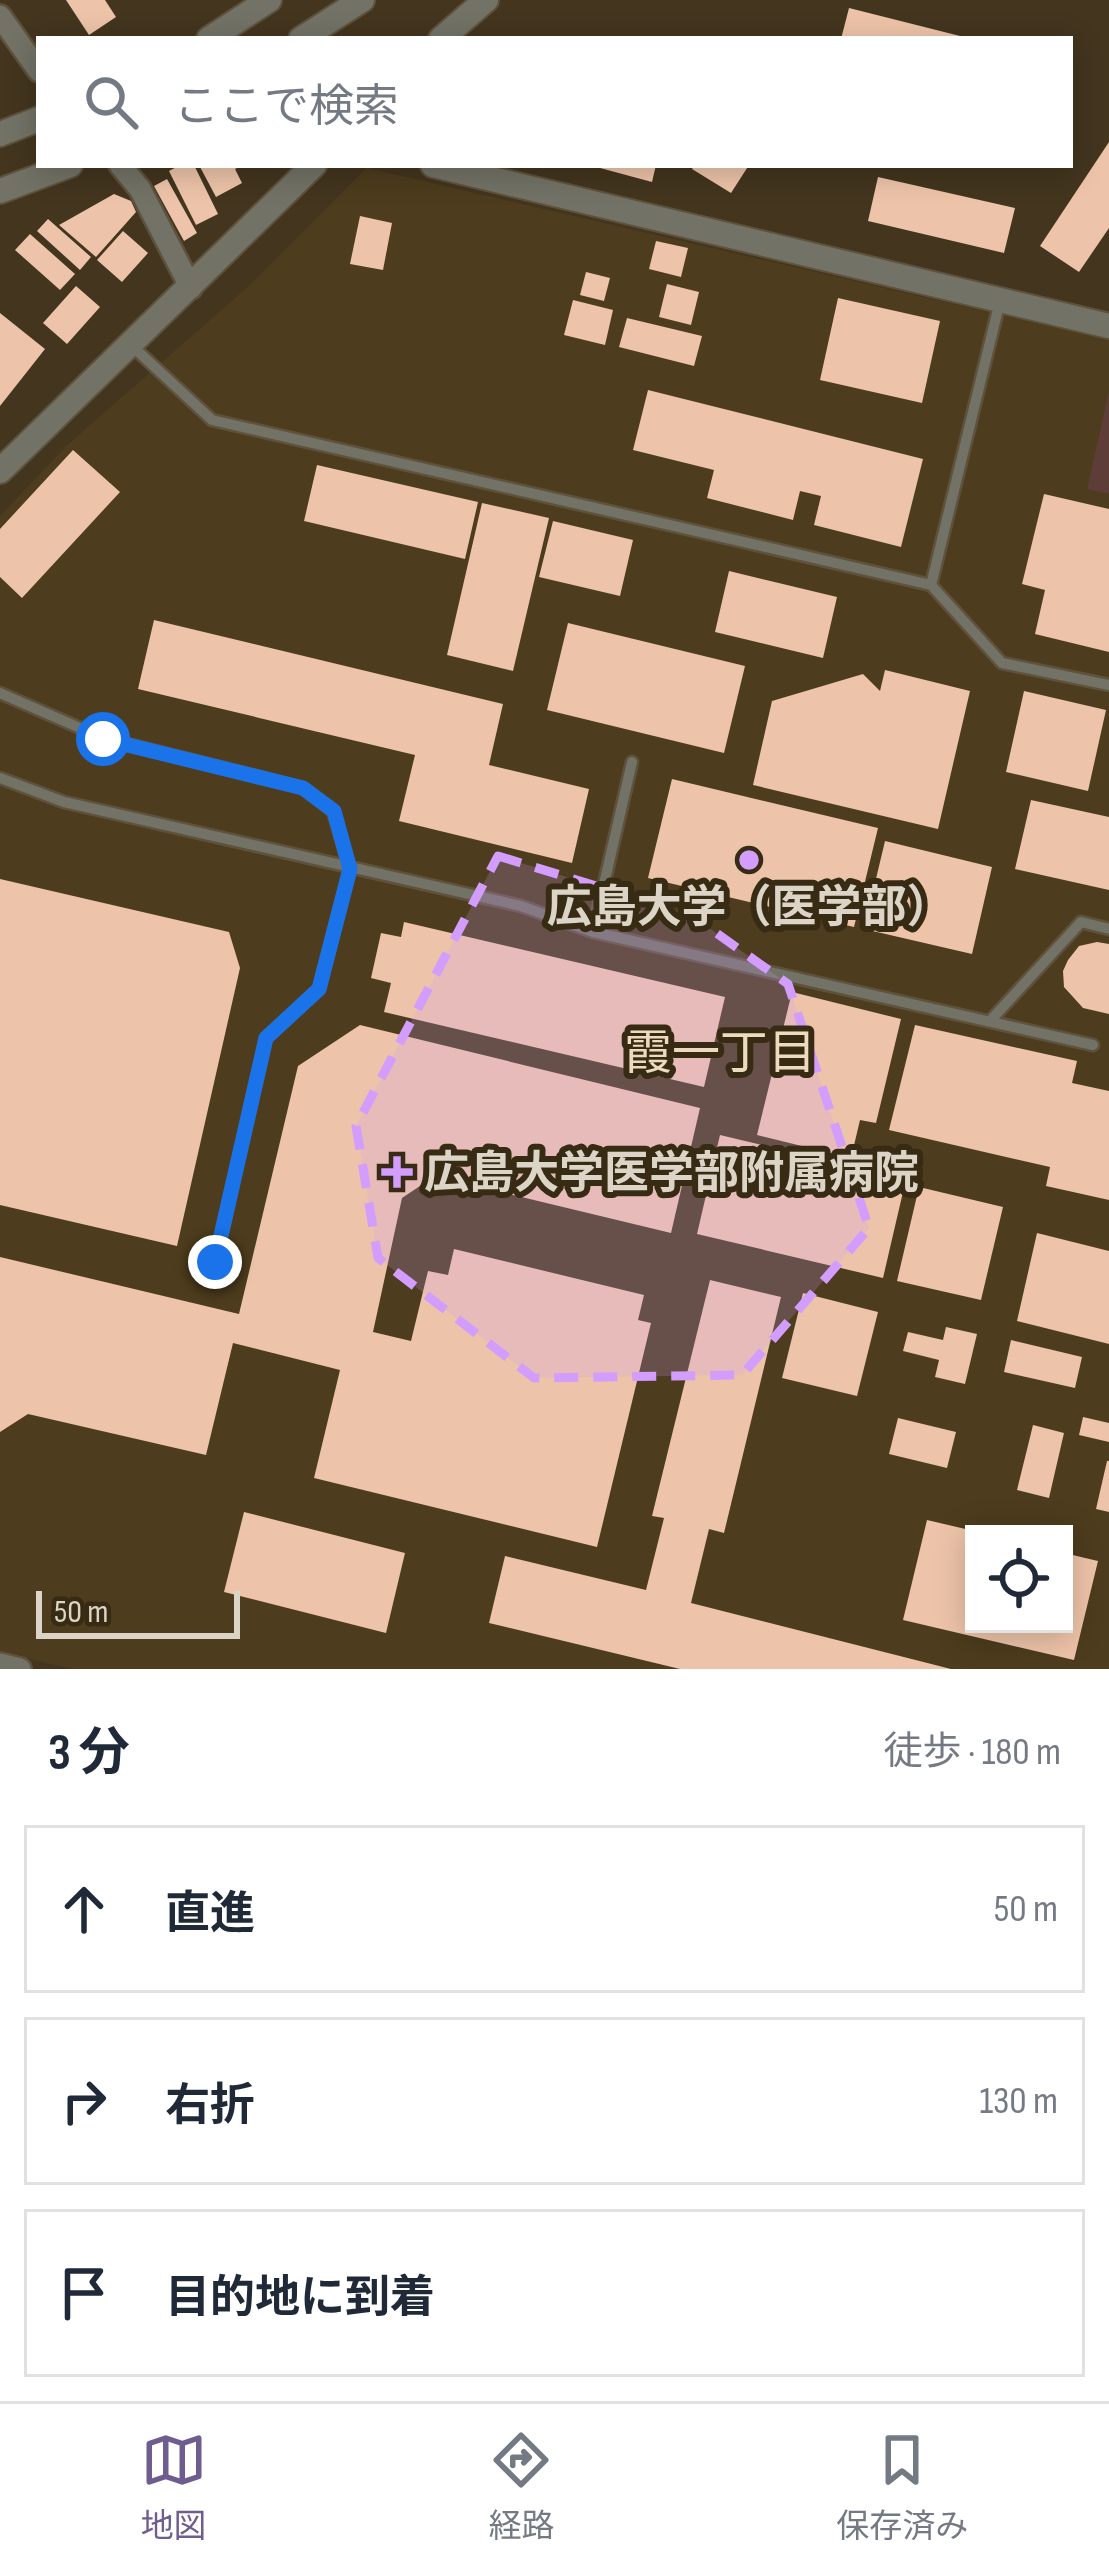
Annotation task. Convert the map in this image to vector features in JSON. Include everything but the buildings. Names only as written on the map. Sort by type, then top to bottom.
[{"type":"street","points":[[214,36],[269,0]]},
{"type":"street","points":[[306,36],[362,0]]},
{"type":"street","points":[[444,36],[486,0]]},
{"type":"street","points":[[0,16],[36,67]]},
{"type":"street","points":[[0,134],[36,120]]},
{"type":"street","points":[[0,191],[62,168]]},
{"type":"street","points":[[122,168],[140,189],[191,288]]},
{"type":"street","points":[[0,472],[311,168]]},
{"type":"street","points":[[446,168],[1109,326]]},
{"type":"street","points":[[0,1664],[20,1669]]},
{"type":"lane","points":[[931,585],[1000,301]]},
{"type":"lane","points":[[129,343],[212,420],[931,585],[1002,663],[1109,685]]},
{"type":"lane","points":[[0,693],[103,739],[303,788],[334,811],[350,869],[319,989],[266,1038],[215,1262]]},
{"type":"lane","points":[[593,932],[632,762]]},
{"type":"lane","points":[[0,778],[64,802],[520,906],[593,932],[1093,1045]]},
{"type":"lane","points":[[990,1022],[1081,922],[1109,929]]},
{"type":"highlighted area","points":[[498,856],[691,915],[788,984],[869,1228],[742,1375],[534,1378],[378,1258],[356,1126]]},
{"type":"shaded area","points":[[367,168],[1109,340],[1109,1669],[72,1669],[0,1652],[0,516],[66,446],[251,284]]},
{"type":"shaded area","points":[[1109,391],[1109,494],[1087,489]]},
{"type":"place","name":"広島大学（医学部）","points":[[749,860]]},
{"type":"place","name":"広島大学医学部附属病院","points":[[397,1172]]},
{"type":"district","name":"霞一丁目","points":[[720,1052]]},
{"type":"route","points":[[103,739],[303,788],[334,811],[350,869],[319,989],[266,1038],[215,1262]]}]
